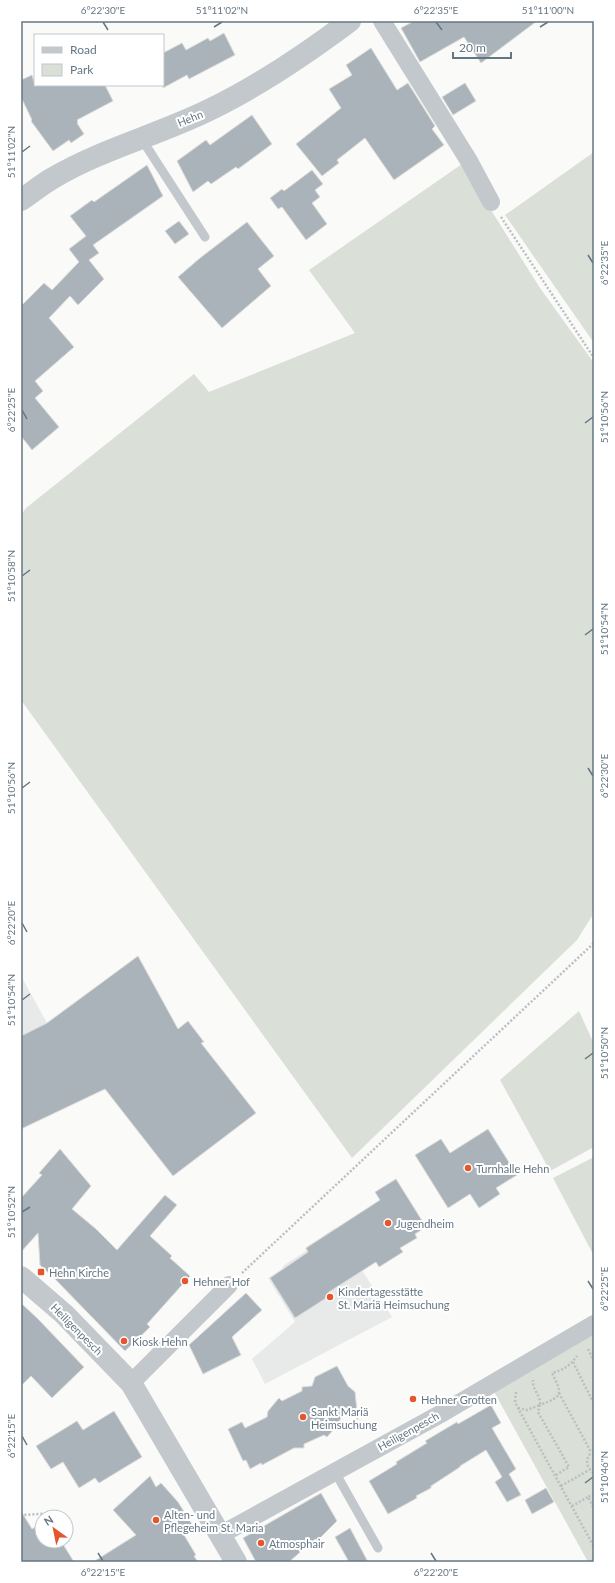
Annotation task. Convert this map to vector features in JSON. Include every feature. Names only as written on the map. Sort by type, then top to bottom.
[{"type":"street","name":"Hehn","points":[[21,200],[52,178],[91,159],[209,111],[259,83],[350,21]]},
{"type":"street","points":[[382,21],[469,161],[491,202]]},
{"type":"street","name":"Heiligenpesch","points":[[23,1282],[64,1314],[131,1384],[236,1562]]},
{"type":"street","points":[[131,1384],[229,1285]]},
{"type":"street","name":"Heiligenpesch","points":[[220,1535],[444,1412],[594,1324]]},
{"type":"lane","points":[[141,138],[205,237]]},
{"type":"lane","points":[[335,1472],[378,1548]]},
{"type":"path","points":[[491,202],[594,358]]},
{"type":"path","points":[[229,1285],[594,943]]},
{"type":"path","points":[[584,1351],[594,1346]]},
{"type":"path","points":[[588,1349],[594,1361]]},
{"type":"path","points":[[547,1375],[563,1370],[573,1362],[579,1354]]},
{"type":"path","points":[[540,1355],[552,1373],[559,1386],[559,1393],[593,1452],[587,1458],[587,1464],[589,1470],[594,1473]]},
{"type":"path","points":[[573,1362],[594,1404]]},
{"type":"path","points":[[526,1382],[538,1378]]},
{"type":"path","points":[[533,1380],[534,1390],[539,1397],[540,1405],[538,1412],[569,1467],[556,1475]]},
{"type":"path","points":[[518,1388],[515,1397],[518,1408],[594,1547]]},
{"type":"path","points":[[518,1408],[530,1410],[554,1399],[559,1393]]},
{"type":"path","points":[[561,1486],[589,1470]]},
{"type":"path","points":[[572,1506],[594,1494]]},
{"type":"path","points":[[588,1497],[594,1509]]},
{"type":"path","points":[[21,1517],[24,1515],[34,1514]]},
{"type":"shaded area","points":[[21,976],[47,1023],[21,1036]]},
{"type":"shaded area","name":"Kindertagesstätte St. Mariä Heimsuchung","points":[[335,1228],[392,1317],[265,1384],[252,1359],[295,1322],[268,1278],[282,1269],[284,1265],[306,1251],[305,1248]]},
{"type":"green space","points":[[594,152],[594,343],[505,215]]},
{"type":"green space","points":[[462,164],[540,288],[594,363],[594,897],[592,916],[577,940],[352,1158],[21,700],[21,515],[26,508],[194,374],[209,392],[355,333],[309,270]]},
{"type":"green space","points":[[579,1011],[594,1044],[594,1147],[550,1171],[500,1080]]},
{"type":"green space","points":[[594,1157],[594,1256],[553,1178]]},
{"type":"green space","points":[[594,1331],[594,1562],[588,1562],[492,1388]]},
{"type":"building","points":[[414,21],[537,21],[481,63],[464,37],[420,62],[401,28]]},
{"type":"building","points":[[224,33],[235,55],[189,79],[187,75],[163,88],[164,52],[182,43],[186,50],[208,38],[210,41]]},
{"type":"building","points":[[371,48],[397,90],[408,83],[435,126],[432,129],[444,145],[394,180],[365,138],[337,160],[339,163],[322,176],[296,144],[341,108],[329,89],[352,75],[346,65]]},
{"type":"building","points":[[32,75],[34,86],[106,86],[113,101],[77,120],[77,123],[84,134],[71,143],[69,140],[53,151],[31,121],[32,120],[21,97],[21,80]]},
{"type":"building","points":[[465,83],[476,101],[453,115],[442,97]]},
{"type":"building","points":[[252,115],[272,144],[238,169],[236,167],[211,184],[208,181],[193,192],[177,161],[206,140],[210,145]]},
{"type":"building","points":[[147,165],[163,196],[93,245],[99,253],[89,260],[104,279],[78,305],[70,296],[49,318],[74,347],[35,381],[43,391],[35,398],[59,427],[32,450],[21,436],[21,306],[44,283],[52,290],[79,262],[69,249],[86,236],[70,216],[92,200],[94,202]]},
{"type":"building","points":[[312,170],[323,184],[315,190],[320,197],[312,203],[327,224],[306,240],[282,207],[278,209],[270,198],[282,189],[284,191]]},
{"type":"building","points":[[179,221],[189,234],[175,244],[165,231]]},
{"type":"building","points":[[247,222],[274,256],[258,269],[271,286],[222,328],[178,277]]},
{"type":"building","points":[[138,956],[178,1029],[188,1021],[204,1042],[201,1043],[256,1113],[173,1176],[105,1089],[21,1129],[21,1036],[47,1023]]},
{"type":"building","name":"Turnhalle Hehn","points":[[488,1129],[517,1175],[496,1188],[500,1194],[479,1208],[470,1194],[448,1208],[415,1155],[441,1139],[450,1153]]},
{"type":"building","points":[[60,1149],[91,1186],[72,1209],[96,1229],[117,1250],[165,1195],[177,1205],[150,1236],[172,1256],[170,1258],[190,1276],[147,1324],[150,1327],[125,1351],[40,1265],[38,1233],[21,1252],[21,1198],[42,1175],[39,1173]]},
{"type":"building","points":[[396,1179],[426,1227],[415,1234],[417,1238],[400,1248],[403,1252],[379,1267],[376,1262],[329,1292],[331,1295],[295,1318],[270,1278],[308,1252],[306,1248],[380,1200],[375,1192]]},
{"type":"building","points":[[246,1293],[262,1310],[232,1337],[241,1355],[203,1374],[189,1345]]},
{"type":"building","points":[[21,1303],[84,1367],[52,1398],[31,1376],[21,1386]]},
{"type":"building","name":"Sankt Mariä Heimsuchung","points":[[337,1366],[348,1386],[355,1392],[358,1420],[345,1407],[336,1430],[334,1429],[327,1437],[324,1435],[304,1444],[304,1448],[294,1448],[262,1465],[261,1463],[250,1469],[246,1460],[243,1461],[228,1429],[242,1422],[245,1428],[267,1417],[268,1411],[279,1398],[282,1401],[302,1391],[302,1387],[312,1386],[315,1377]]},
{"type":"building","points":[[491,1405],[501,1423],[492,1428],[516,1469],[509,1474],[521,1495],[507,1502],[495,1482],[502,1477],[486,1450],[431,1486],[431,1488],[416,1496],[417,1498],[388,1514],[369,1481],[427,1443],[425,1441],[457,1422],[458,1424]]},
{"type":"building","points":[[114,1411],[142,1457],[99,1483],[95,1478],[79,1488],[63,1462],[51,1469],[36,1446],[77,1421],[83,1430]]},
{"type":"building","name":"Alten- und Pflegeheim St. Maria","points":[[150,1476],[156,1487],[161,1483],[178,1502],[195,1529],[184,1535],[196,1555],[194,1556],[198,1562],[93,1562],[136,1535],[113,1510]]},
{"type":"building","points":[[546,1488],[554,1502],[532,1514],[525,1500]]},
{"type":"building","points":[[321,1493],[337,1521],[318,1540],[315,1539],[289,1562],[256,1562],[243,1538]]},
{"type":"building","points":[[21,1511],[32,1529],[34,1528],[34,1549],[66,1549],[74,1562],[21,1562]]},
{"type":"building","points":[[350,1528],[368,1562],[349,1562],[335,1537]]},
{"type":"place","name":"Turnhalle Hehn","points":[[468,1168]]},
{"type":"place","name":"Jugendheim","points":[[388,1223]]},
{"type":"place","name":"Hehn Kirche","points":[[41,1272]]},
{"type":"place","name":"Hehner Hof","points":[[185,1281]]},
{"type":"place","name":"Kindertagesstätte St. Mariä Heimsuchung","points":[[330,1297]]},
{"type":"place","name":"Kiosk Hehn","points":[[124,1341]]},
{"type":"place","name":"Hehner Grotten","points":[[413,1399]]},
{"type":"place","name":"Sankt Mariä Heimsuchung","points":[[303,1417]]},
{"type":"place","name":"Alten- und Pflegeheim St. Maria","points":[[156,1520]]},
{"type":"place","name":"Atmosphair","points":[[261,1543]]}]
